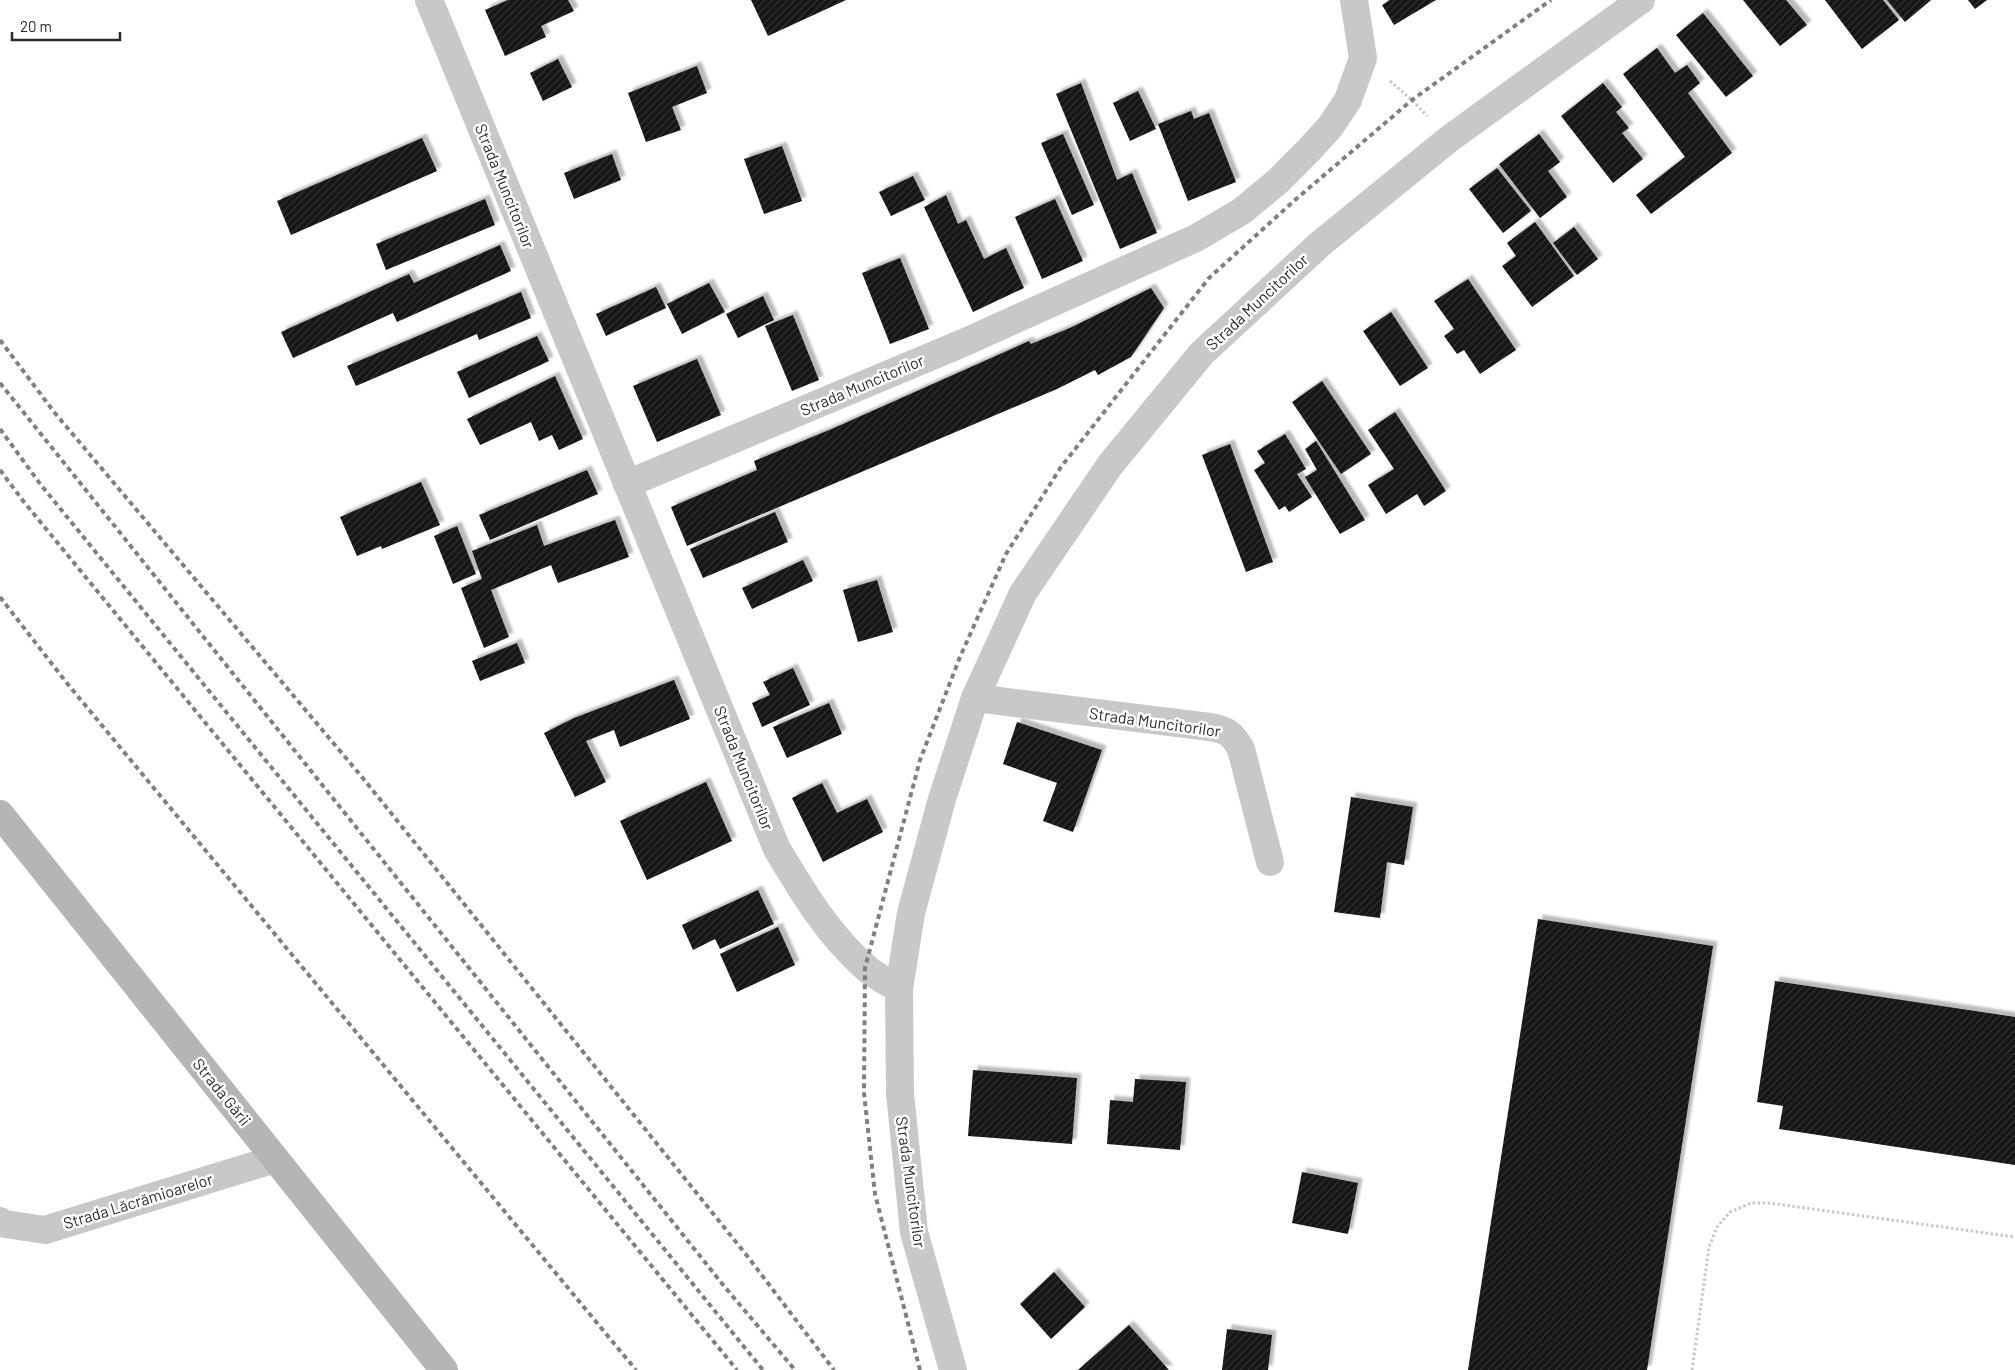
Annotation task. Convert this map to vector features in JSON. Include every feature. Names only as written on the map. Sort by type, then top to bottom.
[{"type":"main road","name":"Strada Gării","points":[[0,814],[444,1370]]},
{"type":"street","name":"Strada Muncitorilor","points":[[428,0],[777,849],[816,913],[840,941],[865,968],[899,989]]},
{"type":"street","name":"Strada Muncitorilor","points":[[627,484],[963,343],[1196,238],[1242,211],[1278,181],[1314,145],[1330,127],[1348,100],[1363,58],[1354,0]]},
{"type":"street","name":"Strada Muncitorilor","points":[[953,1370],[914,1232],[900,1093],[899,989],[911,913],[942,799],[975,698],[1023,593],[1110,465],[1202,353],[1320,244],[1448,139],[1641,0]]},
{"type":"street","name":"Strada Muncitorilor","points":[[975,698],[1210,727],[1222,729],[1234,735],[1241,748],[1270,862]]},
{"type":"street","name":"Strada Lăcrămioarelor","points":[[0,1221],[5,1224],[45,1230],[275,1159]]},
{"type":"path","points":[[1363,58],[1412,100],[1448,139]]},
{"type":"path","points":[[1692,1370],[1712,1240],[1717,1226],[1730,1212],[1751,1203],[1769,1202],[2015,1237]]},
{"type":"building","points":[[508,0],[568,0],[574,11],[541,26],[546,37],[505,56],[485,10]]},
{"type":"building","points":[[751,0],[846,0],[768,36]]},
{"type":"building","points":[[1390,0],[1436,0],[1394,25],[1382,5]]},
{"type":"building","points":[[1743,0],[1786,0],[1807,25],[1780,46]]},
{"type":"building","points":[[1825,0],[1883,0],[1899,20],[1862,49]]},
{"type":"building","points":[[1887,0],[1931,0],[1905,22]]},
{"type":"building","points":[[1968,0],[1987,0],[1975,9]]},
{"type":"building","points":[[1703,13],[1753,76],[1726,97],[1676,35]]},
{"type":"building","points":[[1657,48],[1675,73],[1687,65],[1700,83],[1688,93],[1732,153],[1651,214],[1636,195],[1685,157],[1623,74]]},
{"type":"building","points":[[558,59],[572,87],[543,101],[530,73]]},
{"type":"building","points":[[697,66],[707,93],[672,107],[681,130],[646,142],[628,93]]},
{"type":"building","points":[[1081,83],[1117,180],[1132,173],[1157,233],[1120,249],[1056,94]]},
{"type":"building","points":[[1603,83],[1622,107],[1616,112],[1629,128],[1622,133],[1643,159],[1613,183],[1561,116]]},
{"type":"building","points":[[1138,91],[1156,129],[1130,141],[1113,103]]},
{"type":"building","points":[[1191,111],[1194,119],[1209,113],[1236,182],[1188,201],[1158,124]]},
{"type":"building","points":[[1063,134],[1094,205],[1072,215],[1041,143]]},
{"type":"building","points":[[1539,134],[1560,162],[1548,171],[1567,197],[1540,218],[1499,164]]},
{"type":"building","points":[[422,138],[437,171],[291,235],[277,201]]},
{"type":"building","points":[[782,146],[802,201],[764,214],[744,159]]},
{"type":"building","points":[[612,154],[621,180],[574,199],[564,173]]},
{"type":"building","points":[[1497,168],[1531,211],[1503,233],[1469,189]]},
{"type":"building","points":[[913,176],[925,200],[891,216],[879,192]]},
{"type":"building","points":[[946,195],[958,224],[966,220],[984,259],[1006,248],[1024,288],[973,312],[924,207]]},
{"type":"building","points":[[485,199],[495,225],[386,270],[376,244]]},
{"type":"building","points":[[1055,199],[1083,261],[1042,279],[1015,217]]},
{"type":"building","points":[[1535,222],[1574,276],[1532,307],[1502,266],[1516,256],[1507,243]]},
{"type":"building","points":[[1574,227],[1598,259],[1577,275],[1553,243]]},
{"type":"building","points":[[500,245],[511,271],[397,322],[393,313],[293,358],[281,332],[409,274],[414,283]]},
{"type":"building","points":[[900,258],[929,329],[890,344],[862,273]]},
{"type":"building","points":[[1468,279],[1516,350],[1480,374],[1464,350],[1457,354],[1444,336],[1454,329],[1434,301]]},
{"type":"building","points":[[709,283],[725,312],[682,334],[667,304]]},
{"type":"building","points":[[656,287],[666,308],[606,336],[596,314]]},
{"type":"building","points":[[1151,288],[1164,308],[1131,357],[1098,375],[1095,370],[1057,389],[687,546],[671,507],[757,470],[754,461],[834,428],[1029,341],[1031,344],[1072,327]]},
{"type":"building","points":[[521,292],[531,318],[479,340],[477,334],[356,386],[347,366]]},
{"type":"building","points":[[763,296],[774,320],[738,338],[726,314]]},
{"type":"building","points":[[1391,312],[1428,368],[1400,386],[1363,331]]},
{"type":"building","points":[[793,315],[819,380],[792,391],[765,326]]},
{"type":"building","points":[[537,336],[549,361],[469,398],[457,372]]},
{"type":"building","points":[[697,359],[721,415],[657,442],[633,386]]},
{"type":"building","points":[[555,376],[583,439],[559,450],[552,435],[539,441],[531,422],[480,445],[467,419]]},
{"type":"building","points":[[1322,381],[1371,454],[1341,474],[1292,402]]},
{"type":"building","points":[[1395,412],[1446,491],[1424,506],[1417,494],[1386,514],[1368,485],[1394,469],[1368,430]]},
{"type":"building","points":[[1285,434],[1306,469],[1297,474],[1312,497],[1289,512],[1285,506],[1279,510],[1254,470],[1265,463],[1257,451]]},
{"type":"building","points":[[1316,441],[1365,520],[1340,534],[1305,477],[1317,470],[1305,449]]},
{"type":"building","points":[[1230,444],[1273,562],[1246,572],[1202,455]]},
{"type":"building","points":[[587,470],[598,494],[490,540],[479,515]]},
{"type":"building","points":[[421,482],[440,525],[382,549],[381,546],[357,556],[340,517]]},
{"type":"building","points":[[775,512],[788,542],[703,578],[690,549]]},
{"type":"building","points":[[615,520],[629,557],[558,583],[551,565],[491,590],[509,637],[484,648],[461,588],[482,579],[472,551],[537,525],[544,546]]},
{"type":"building","points":[[457,526],[476,574],[453,584],[434,536]]},
{"type":"building","points":[[803,560],[813,581],[752,609],[742,588]]},
{"type":"building","points":[[877,580],[893,632],[858,642],[843,590]]},
{"type":"building","points":[[517,643],[525,663],[480,681],[472,661]]},
{"type":"building","points":[[793,668],[810,705],[762,727],[752,703],[770,695],[763,682]]},
{"type":"building","points":[[674,680],[690,719],[620,747],[614,730],[586,741],[606,782],[575,797],[544,733],[574,718]]},
{"type":"building","points":[[829,703],[842,734],[787,758],[773,727]]},
{"type":"building","points":[[1017,722],[1102,750],[1073,832],[1043,821],[1057,783],[1003,764]]},
{"type":"building","points":[[706,782],[732,841],[647,880],[620,821]]},
{"type":"building","points":[[822,783],[837,813],[867,799],[883,832],[823,862],[792,798]]},
{"type":"building","points":[[1351,797],[1413,807],[1404,865],[1387,862],[1380,918],[1334,912]]},
{"type":"building","points":[[758,890],[774,924],[720,949],[715,939],[693,950],[682,925]]},
{"type":"building","points":[[1538,919],[1713,946],[1647,1370],[1468,1370]]},
{"type":"building","points":[[778,927],[795,965],[737,992],[720,954]]},
{"type":"building","points":[[1775,981],[2015,1017],[2015,1165],[1779,1129],[1783,1106],[1757,1102]]},
{"type":"building","points":[[973,1070],[1077,1078],[1072,1144],[968,1136]]},
{"type":"building","points":[[1135,1079],[1186,1082],[1180,1150],[1107,1144],[1110,1100],[1133,1102]]},
{"type":"building","points":[[1302,1172],[1358,1183],[1348,1234],[1292,1223]]},
{"type":"building","points":[[1054,1272],[1085,1307],[1051,1339],[1020,1304]]},
{"type":"building","points":[[1129,1325],[1169,1370],[1078,1370]]},
{"type":"building","points":[[1227,1329],[1272,1335],[1268,1370],[1222,1370]]},
{"type":"railway","points":[[920,1370],[875,1194],[864,1093],[865,968],[920,760],[960,657],[1006,554],[1061,467],[1209,278],[1295,200],[1412,100],[1551,0]]},
{"type":"railway","points":[[0,340],[54,412],[362,777],[748,1257],[834,1370]]},
{"type":"railway","points":[[0,383],[724,1286],[795,1370]]},
{"type":"railway","points":[[0,429],[41,485],[763,1370]]},
{"type":"railway","points":[[0,470],[24,502],[737,1370]]},
{"type":"railway","points":[[0,597],[66,682],[636,1370]]}]
